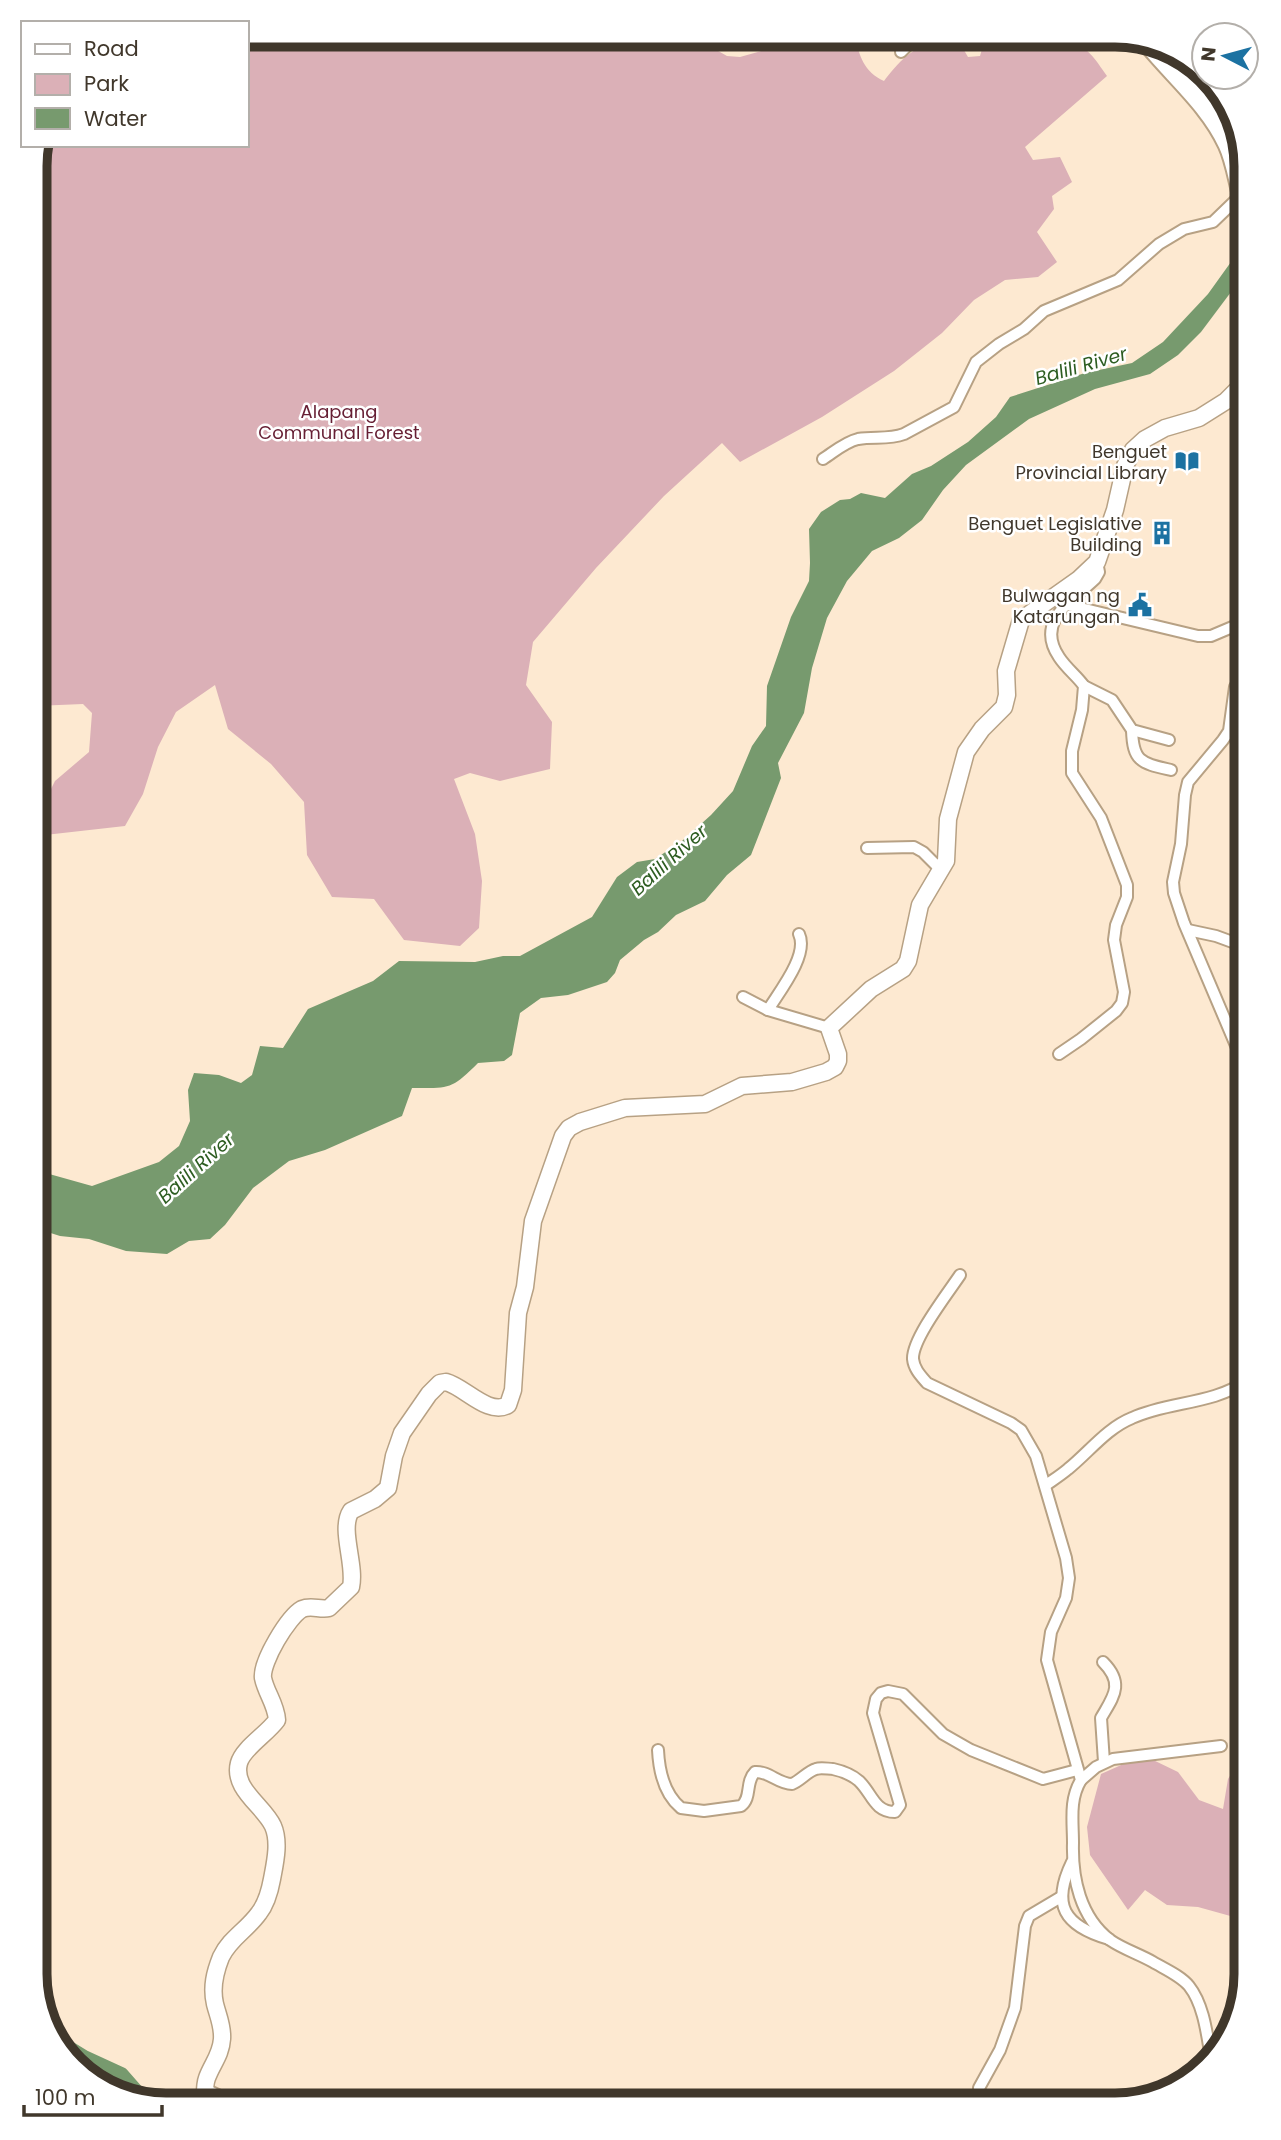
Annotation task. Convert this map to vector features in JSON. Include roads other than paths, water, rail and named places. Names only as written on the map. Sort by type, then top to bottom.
[{"type":"highway","points":[[1160,56],[1206,108],[1232,153]]},
{"type":"street","points":[[901,52],[905,48]]},
{"type":"street","points":[[1206,108],[1213,99]]},
{"type":"street","points":[[823,459],[857,439],[895,438],[954,407],[971,370],[982,356],[1016,335],[1044,311],[1123,278],[1158,244],[1184,229],[1219,218],[1234,208]]},
{"type":"street","points":[[829,1028],[871,989],[903,969],[912,949],[920,905],[942,871],[948,850],[948,819],[963,760],[970,743],[1004,707],[1007,695],[1006,671],[1021,620],[1079,579],[1097,562],[1115,510],[1125,466],[1133,450],[1155,434],[1199,418],[1234,393]]},
{"type":"street","points":[[1097,562],[1099,572],[1095,579],[1054,619],[1050,638],[1061,660],[1084,686],[1112,700],[1132,730],[1133,747],[1140,760],[1148,765],[1171,770]]},
{"type":"street","points":[[1068,604],[1198,636],[1211,636],[1234,626]]},
{"type":"street","points":[[1059,1054],[1116,1011],[1122,1003],[1124,992],[1114,940],[1115,925],[1127,897],[1127,884],[1101,818],[1072,773],[1072,751],[1082,710],[1084,686]]},
{"type":"street","points":[[1234,694],[1229,731],[1192,775],[1185,795],[1181,844],[1173,882],[1188,930],[1234,1040]]},
{"type":"street","points":[[1132,730],[1169,740]]},
{"type":"street","points":[[867,848],[914,847],[942,871]]},
{"type":"street","points":[[1188,930],[1234,942]]},
{"type":"street","points":[[768,1010],[802,952],[803,941],[799,934]]},
{"type":"street","points":[[743,997],[768,1010],[829,1028]]},
{"type":"street","points":[[206,2092],[207,2078],[220,2054],[223,2038],[221,2020],[213,1997],[216,1972],[229,1942],[250,1924],[263,1908],[272,1880],[276,1834],[267,1817],[248,1795],[238,1771],[239,1760],[276,1720],[276,1710],[264,1680],[265,1663],[283,1630],[299,1611],[307,1607],[329,1608],[351,1587],[353,1566],[346,1530],[348,1515],[384,1494],[388,1488],[398,1441],[435,1387],[446,1382],[492,1407],[501,1409],[508,1405],[513,1390],[518,1313],[525,1287],[533,1221],[563,1136],[569,1128],[580,1122],[625,1108],[705,1104],[741,1086],[792,1082],[826,1072],[835,1067],[838,1061],[829,1028]]},
{"type":"street","points":[[960,1275],[921,1334],[914,1348],[913,1361],[918,1373],[927,1383],[1021,1430],[1036,1456],[1046,1485],[1069,1578],[1066,1598],[1051,1632],[1047,1660],[1079,1775],[1071,1815],[1072,1862],[1076,1886],[1086,1911],[1109,1939]]},
{"type":"street","points":[[1046,1485],[1129,1419],[1153,1410],[1190,1404],[1234,1390]]},
{"type":"street","points":[[1103,1662],[1113,1676],[1115,1689],[1114,1699],[1101,1718],[1104,1762]]},
{"type":"street","points":[[658,1750],[662,1779],[681,1808],[704,1811],[741,1807],[747,1799],[750,1778],[755,1772],[763,1772],[780,1782],[792,1784],[815,1769],[825,1768],[843,1771],[853,1777],[860,1782],[879,1808],[895,1812],[900,1805],[873,1713],[876,1699],[881,1693],[888,1691],[903,1694],[943,1734],[971,1750],[1043,1779],[1079,1775],[1104,1762],[1221,1746]]},
{"type":"street","points":[[1072,1862],[1061,1889],[1061,1897],[1074,1923],[1085,1932],[1109,1939],[1188,1984],[1200,2009],[1208,2046]]},
{"type":"street","points":[[979,2088],[1000,2050],[1015,2008],[1025,1926],[1029,1916],[1061,1897]]},
{"type":"water","name":"Balili River","points":[[1234,258],[1234,288],[1201,332],[1178,355],[1150,374],[1095,389],[1029,419],[966,465],[943,490],[922,520],[899,538],[872,551],[847,581],[827,618],[812,668],[804,713],[778,763],[781,778],[751,855],[727,875],[705,901],[676,915],[620,960],[615,973],[607,982],[568,995],[541,998],[520,1013],[512,1055],[504,1061],[478,1063],[449,1086],[412,1088],[402,1116],[325,1150],[289,1161],[253,1188],[225,1225],[210,1239],[189,1241],[167,1254],[126,1251],[89,1239],[47,1232],[47,1173],[92,1186],[159,1162],[179,1146],[190,1121],[188,1090],[194,1073],[219,1075],[241,1083],[252,1075],[260,1046],[283,1048],[308,1009],[373,981],[399,961],[475,962],[503,956],[520,956],[592,917],[617,877],[637,862],[655,859],[682,841],[733,791],[752,746],[766,726],[767,686],[791,617],[809,581],[809,529],[821,512],[840,500],[850,499],[861,493],[885,498],[912,474],[931,466],[968,442],[996,417],[1010,397],[1085,373],[1132,363],[1163,342],[1208,294]]},
{"type":"waterway","points":[[81,2056],[121,2075],[131,2087]]},
{"type":"place","name":"Benguet Provincial Library","points":[[1187,461]]},
{"type":"place","name":"Benguet Legislative Building","points":[[1162,533]]},
{"type":"place","name":"Bulwagan ng Katarungan","points":[[1140,605]]},
{"type":"park label","name":"Alapang Communal Forest","points":[[339,421]]}]
